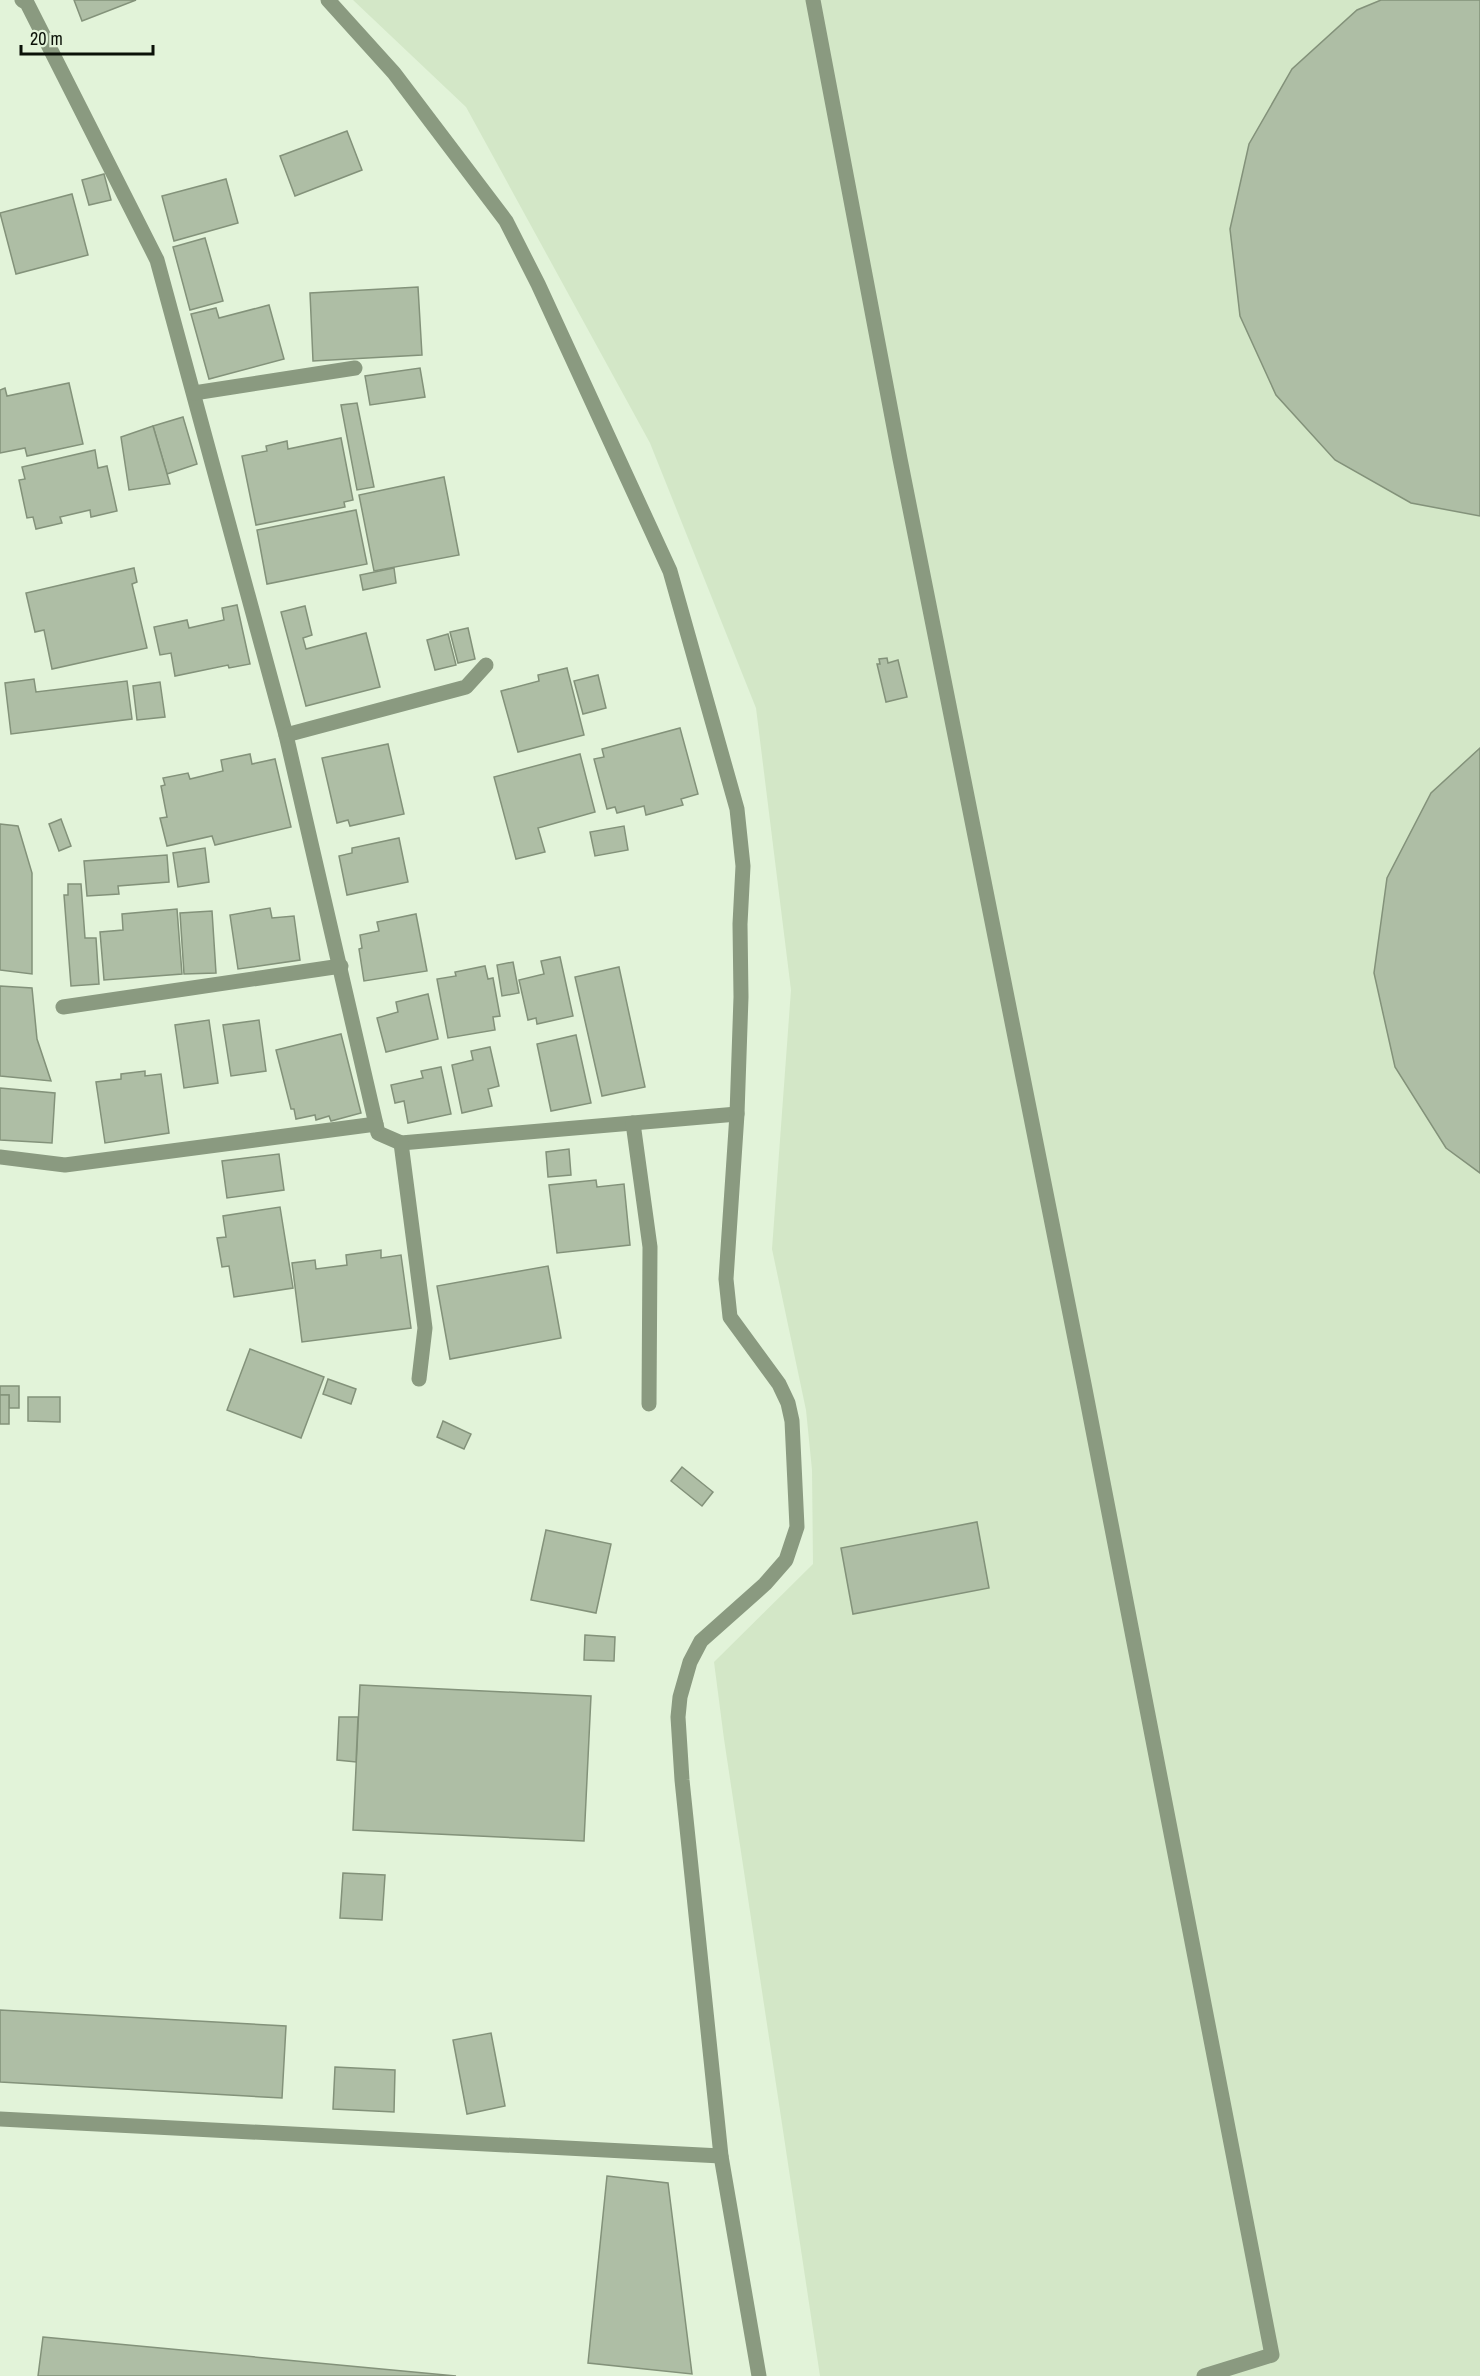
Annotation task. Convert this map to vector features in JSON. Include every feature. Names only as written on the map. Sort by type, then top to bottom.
[{"type":"street","points":[[22,0],[27,3],[157,260],[286,735],[378,1133],[401,1143],[737,1114]]},
{"type":"street","points":[[328,0],[394,73],[506,221],[538,284],[670,571],[738,819],[743,866],[740,924],[741,997],[737,1114],[726,1255],[730,1317],[779,1384],[788,1403],[792,1421],[797,1527],[786,1560],[765,1584],[701,1641],[690,1662],[680,1697],[678,1717],[682,1780],[721,2156],[759,2376]]},
{"type":"street","points":[[813,0],[902,471],[1084,1384],[1272,2355],[1204,2376]]},
{"type":"street","points":[[194,393],[356,368]]},
{"type":"street","points":[[286,735],[466,687],[486,665]]},
{"type":"street","points":[[63,1007],[341,966]]},
{"type":"street","points":[[633,1123],[650,1247],[648,1404]]},
{"type":"street","points":[[0,1157],[65,1165],[376,1124]]},
{"type":"street","points":[[401,1143],[425,1328],[419,1379]]},
{"type":"street","points":[[0,2119],[721,2156]]},
{"type":"shaded area","points":[[353,0],[1480,0],[1480,2376],[820,2376],[714,1662],[813,1564],[812,1470],[806,1410],[772,1249],[791,990],[756,708],[650,443],[466,107]]},
{"type":"building","points":[[74,0],[136,0],[82,21]]},
{"type":"building","points":[[1381,0],[1480,0],[1480,516],[1411,503],[1335,460],[1276,395],[1240,316],[1230,229],[1249,144],[1292,69],[1357,10]]},
{"type":"building","points":[[347,131],[362,170],[295,196],[280,156]]},
{"type":"building","points":[[104,174],[111,200],[89,205],[82,180]]},
{"type":"building","points":[[226,179],[238,223],[174,241],[162,196]]},
{"type":"building","points":[[72,194],[88,255],[16,274],[0,213]]},
{"type":"building","points":[[205,238],[223,301],[190,310],[173,247]]},
{"type":"building","points":[[418,287],[422,355],[313,361],[310,293]]},
{"type":"building","points":[[269,305],[284,359],[209,379],[191,314],[216,308],[219,318]]},
{"type":"building","points":[[420,368],[425,397],[370,405],[365,376]]},
{"type":"building","points":[[69,383],[83,444],[27,456],[25,448],[0,453],[0,390],[5,388],[7,396]]},
{"type":"building","points":[[357,403],[374,487],[357,490],[341,405]]},
{"type":"building","points":[[183,417],[197,464],[167,474],[153,426]]},
{"type":"building","points":[[153,426],[170,484],[129,490],[121,437]]},
{"type":"building","points":[[341,438],[353,500],[344,502],[345,507],[256,525],[242,456],[267,451],[266,446],[287,441],[288,449]]},
{"type":"building","points":[[95,450],[98,468],[107,466],[117,511],[91,517],[90,510],[60,517],[62,523],[36,529],[33,517],[27,518],[19,480],[25,479],[22,467]]},
{"type":"building","points":[[444,477],[459,555],[374,571],[359,495]]},
{"type":"building","points":[[356,510],[367,564],[267,584],[257,530]]},
{"type":"building","points":[[134,568],[137,582],[132,584],[147,648],[52,669],[44,630],[35,632],[26,593]]},
{"type":"building","points":[[394,568],[396,583],[363,590],[360,575]]},
{"type":"building","points":[[237,605],[250,664],[229,668],[228,665],[175,676],[171,653],[160,655],[154,627],[187,620],[189,628],[224,620],[222,608]]},
{"type":"building","points":[[305,606],[312,635],[303,638],[306,649],[366,633],[380,687],[306,706],[281,612]]},
{"type":"building","points":[[468,628],[475,659],[458,663],[450,632]]},
{"type":"building","points":[[448,634],[456,665],[435,670],[427,640]]},
{"type":"building","points":[[887,658],[888,663],[898,660],[907,697],[886,702],[877,664],[880,664],[879,659]]},
{"type":"building","points":[[567,668],[584,735],[518,752],[501,691],[539,681],[538,675]]},
{"type":"building","points":[[598,675],[606,708],[583,714],[574,681]]},
{"type":"building","points":[[34,679],[36,692],[127,681],[132,719],[11,734],[5,683]]},
{"type":"building","points":[[160,682],[165,717],[137,720],[133,686]]},
{"type":"building","points":[[680,728],[698,794],[681,799],[683,805],[646,815],[644,806],[617,813],[615,807],[607,809],[594,759],[604,757],[602,749]]},
{"type":"building","points":[[388,744],[404,814],[350,826],[348,820],[337,823],[322,758]]},
{"type":"building","points":[[1480,748],[1480,1173],[1446,1148],[1395,1067],[1374,973],[1387,878],[1431,793]]},
{"type":"building","points":[[250,754],[252,764],[275,759],[291,827],[215,845],[212,836],[167,846],[160,818],[167,817],[161,786],[165,785],[163,778],[188,773],[190,779],[223,771],[221,760]]},
{"type":"building","points":[[580,754],[595,812],[538,828],[545,852],[516,859],[494,777]]},
{"type":"building","points":[[61,819],[71,846],[59,851],[49,824]]},
{"type":"building","points":[[0,824],[18,826],[32,873],[32,974],[0,970]]},
{"type":"building","points":[[624,826],[628,850],[595,856],[590,832]]},
{"type":"building","points":[[399,838],[408,882],[347,895],[339,856],[352,853],[352,848]]},
{"type":"building","points":[[205,848],[209,882],[178,887],[173,853]]},
{"type":"building","points":[[167,855],[169,882],[118,886],[119,894],[87,896],[84,861]]},
{"type":"building","points":[[68,884],[81,884],[85,938],[96,938],[99,984],[71,986],[64,895],[68,895]]},
{"type":"building","points":[[270,908],[272,918],[294,916],[300,960],[238,969],[230,915]]},
{"type":"building","points":[[177,909],[182,974],[104,980],[100,932],[123,930],[122,914]]},
{"type":"building","points":[[212,911],[216,973],[184,974],[180,913]]},
{"type":"building","points":[[416,914],[427,971],[364,981],[359,949],[362,948],[360,935],[379,931],[377,922]]},
{"type":"building","points":[[560,957],[573,1016],[537,1024],[536,1018],[528,1020],[519,980],[544,974],[541,961]]},
{"type":"building","points":[[513,962],[519,993],[502,996],[497,965]]},
{"type":"building","points":[[485,966],[488,979],[493,978],[500,1016],[493,1017],[495,1030],[448,1038],[437,979],[456,976],[455,972]]},
{"type":"building","points":[[619,967],[645,1087],[602,1096],[575,977]]},
{"type":"building","points":[[0,986],[32,988],[37,1039],[51,1081],[0,1076]]},
{"type":"building","points":[[428,994],[438,1039],[386,1052],[377,1018],[398,1012],[396,1002]]},
{"type":"building","points":[[209,1020],[218,1083],[184,1088],[175,1025]]},
{"type":"building","points":[[259,1020],[266,1071],[231,1076],[223,1025]]},
{"type":"building","points":[[341,1034],[361,1113],[331,1121],[329,1116],[316,1120],[315,1115],[296,1119],[294,1109],[291,1109],[276,1050]]},
{"type":"building","points":[[576,1035],[591,1103],[551,1111],[537,1044]]},
{"type":"building","points":[[490,1047],[499,1086],[488,1089],[492,1106],[462,1113],[452,1065],[473,1060],[471,1051]]},
{"type":"building","points":[[441,1067],[451,1114],[408,1123],[404,1101],[395,1103],[391,1085],[423,1078],[421,1071]]},
{"type":"building","points":[[145,1071],[145,1076],[161,1074],[169,1133],[105,1143],[96,1082],[121,1079],[121,1074]]},
{"type":"building","points":[[0,1088],[55,1093],[52,1143],[0,1140]]},
{"type":"building","points":[[569,1149],[571,1175],[548,1177],[546,1152]]},
{"type":"building","points":[[279,1154],[284,1190],[227,1198],[222,1161]]},
{"type":"building","points":[[596,1180],[597,1187],[624,1184],[630,1245],[557,1253],[549,1185]]},
{"type":"building","points":[[280,1207],[293,1288],[234,1297],[229,1266],[222,1267],[217,1238],[226,1237],[223,1216]]},
{"type":"building","points":[[381,1250],[381,1258],[401,1255],[411,1328],[302,1342],[292,1263],[315,1260],[316,1269],[347,1265],[346,1255]]},
{"type":"building","points":[[548,1266],[561,1338],[450,1359],[437,1286]]},
{"type":"building","points":[[250,1349],[324,1377],[301,1438],[227,1410]]},
{"type":"building","points":[[328,1379],[356,1389],[351,1404],[323,1394]]},
{"type":"building","points":[[0,1386],[19,1386],[19,1408],[9,1408],[9,1395],[0,1395]]},
{"type":"building","points":[[0,1395],[9,1395],[9,1424],[0,1424]]},
{"type":"building","points":[[28,1397],[60,1397],[60,1422],[28,1421]]},
{"type":"building","points":[[443,1421],[471,1434],[464,1449],[437,1437]]},
{"type":"building","points":[[682,1467],[713,1492],[702,1506],[671,1481]]},
{"type":"building","points":[[977,1522],[989,1588],[853,1614],[841,1548]]},
{"type":"building","points":[[546,1530],[611,1544],[596,1613],[531,1600]]},
{"type":"building","points":[[585,1635],[615,1637],[614,1661],[584,1660]]},
{"type":"building","points":[[360,1685],[591,1696],[584,1841],[353,1830]]},
{"type":"building","points":[[339,1717],[358,1717],[356,1762],[337,1760]]},
{"type":"building","points":[[343,1873],[385,1875],[382,1920],[340,1918]]},
{"type":"building","points":[[0,2010],[286,2026],[282,2098],[0,2082]]},
{"type":"building","points":[[491,2033],[505,2106],[467,2114],[453,2040]]},
{"type":"building","points":[[335,2067],[395,2070],[394,2112],[333,2109]]},
{"type":"building","points":[[607,2176],[668,2183],[692,2374],[588,2363]]},
{"type":"building","points":[[43,2337],[456,2376],[38,2376]]}]
